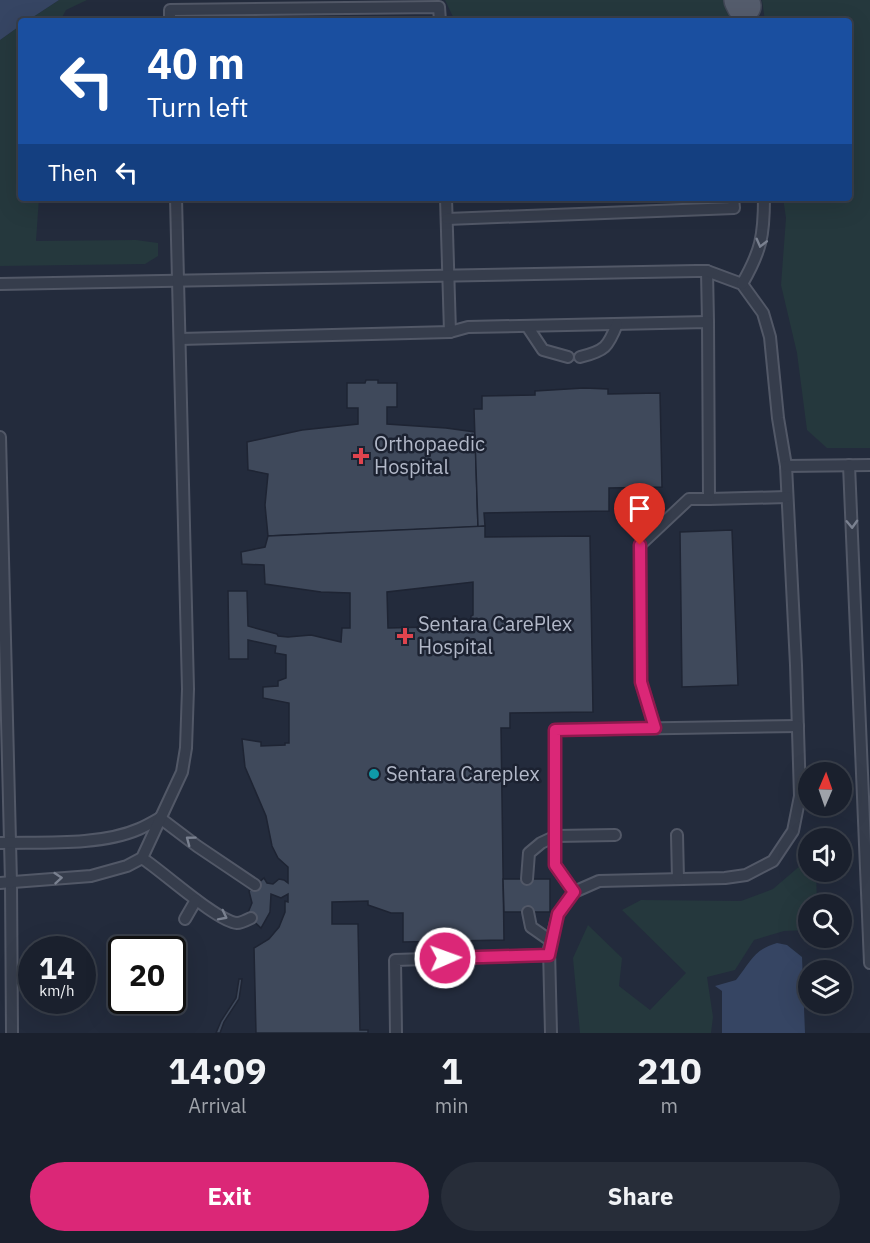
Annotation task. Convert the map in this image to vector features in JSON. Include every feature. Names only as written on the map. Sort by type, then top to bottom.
[{"type":"lane","points":[[170,18],[170,10],[439,7],[440,18]]},
{"type":"lane","points":[[6,883],[101,874],[128,866],[142,858],[182,772],[189,689],[183,547],[176,201]]},
{"type":"lane","points":[[446,201],[450,332]]},
{"type":"lane","points":[[447,219],[734,208],[733,201]]},
{"type":"lane","points":[[742,284],[756,258],[763,237],[764,201]]},
{"type":"lane","points":[[0,284],[707,272],[742,284],[763,313],[770,337],[778,418],[786,466],[800,796],[793,831],[773,861],[746,875],[599,881],[574,892],[558,914],[551,941],[549,955],[551,1033]]},
{"type":"lane","points":[[707,272],[709,499]]},
{"type":"lane","points":[[180,339],[450,332],[468,327],[708,322]]},
{"type":"lane","points":[[580,357],[590,355],[608,345],[617,324]]},
{"type":"lane","points":[[527,326],[543,350],[568,357]]},
{"type":"lane","points":[[0,437],[5,843],[12,1033]]},
{"type":"lane","points":[[849,465],[870,963]]},
{"type":"lane","points":[[786,466],[870,465]]},
{"type":"lane","points":[[655,728],[641,682],[640,545],[689,499],[787,497]]},
{"type":"lane","points":[[574,892],[555,865],[555,730],[798,726]]},
{"type":"lane","points":[[5,843],[113,837],[138,830],[159,818]]},
{"type":"lane","points":[[159,818],[255,885]]},
{"type":"lane","points":[[527,879],[529,853],[541,843],[556,836],[615,835]]},
{"type":"lane","points":[[677,835],[678,879]]},
{"type":"lane","points":[[142,858],[163,872],[196,900],[224,918],[238,923],[251,918]]},
{"type":"lane","points":[[184,919],[196,900]]},
{"type":"lane","points":[[528,912],[531,927],[551,941]]},
{"type":"lane","points":[[396,1033],[395,960],[549,955]]},
{"type":"green space","points":[[59,0],[87,0],[66,10],[62,18],[32,18]]},
{"type":"green space","points":[[445,0],[727,0],[735,18],[465,16],[464,18],[454,18]]},
{"type":"green space","points":[[762,0],[870,0],[870,448],[827,448],[807,430],[797,353],[781,285],[786,218],[783,201],[852,201],[852,18],[765,18]]},
{"type":"green space","points":[[18,27],[18,201],[39,201],[36,241],[136,240],[158,243],[158,256],[145,264],[0,266],[0,40]]},
{"type":"green space","points":[[798,868],[798,882],[816,882],[817,894],[798,894],[798,930],[784,931],[754,940],[735,970],[707,977],[713,1017],[711,1033],[580,1033],[573,958],[588,925],[622,958],[619,986],[650,1010],[686,973],[622,910],[641,900],[741,901],[773,889]]},
{"type":"water","points":[[0,0],[59,0],[32,18],[18,18],[18,27],[0,40]]},
{"type":"water","points":[[777,943],[787,945],[802,957],[802,960],[798,960],[798,1014],[804,1014],[805,1033],[722,1033],[722,991],[715,986],[736,980],[757,953]]},
{"type":"building","name":"Orthopaedic Hospital","points":[[366,380],[378,380],[378,383],[397,383],[397,407],[387,407],[387,424],[475,432],[478,527],[268,536],[265,505],[268,474],[248,470],[247,442],[302,430],[358,424],[358,408],[347,408],[347,383],[365,383]]},
{"type":"building","points":[[608,389],[608,394],[660,393],[662,487],[609,488],[609,511],[484,513],[485,526],[478,527],[474,409],[482,409],[482,396],[535,395],[535,391]]},
{"type":"building","name":"Sentara Careplex","points":[[485,526],[485,537],[590,536],[593,712],[510,713],[510,728],[501,728],[504,940],[403,942],[403,913],[391,913],[368,905],[368,901],[332,902],[332,924],[358,924],[360,1030],[368,1030],[368,1033],[256,1033],[254,948],[269,939],[279,927],[285,912],[285,901],[288,902],[288,894],[281,898],[271,894],[270,912],[261,928],[247,915],[252,903],[249,891],[264,878],[267,883],[273,884],[279,879],[288,883],[288,867],[278,858],[272,846],[266,816],[245,767],[242,739],[261,742],[261,746],[289,743],[289,703],[263,698],[263,687],[278,686],[278,681],[286,678],[286,655],[275,653],[276,646],[248,640],[248,659],[229,659],[228,591],[247,591],[248,626],[278,636],[311,635],[341,642],[342,628],[350,628],[350,593],[321,592],[265,584],[264,565],[242,564],[241,552],[265,547],[268,536]],"holes":[[[473,582],[473,615],[470,626],[388,628],[387,592]]]},
{"type":"building","points":[[732,530],[738,685],[682,687],[680,532]]},
{"type":"building","points":[[503,879],[550,879],[550,912],[504,912]]},
{"type":"building","points":[[239,979],[242,979],[239,999],[224,1022],[220,1033],[216,1033],[236,998]]},
{"type":"place","name":"Orthopaedic Hospital","points":[[361,456]]},
{"type":"place","name":"Sentara CarePlex Hospital","points":[[405,636]]},
{"type":"place","name":"Sentara Careplex","points":[[374,774]]},
{"type":"route","points":[[445,958],[549,955],[558,914],[574,892],[555,865],[555,730],[655,728],[641,682],[640,545]]}]
